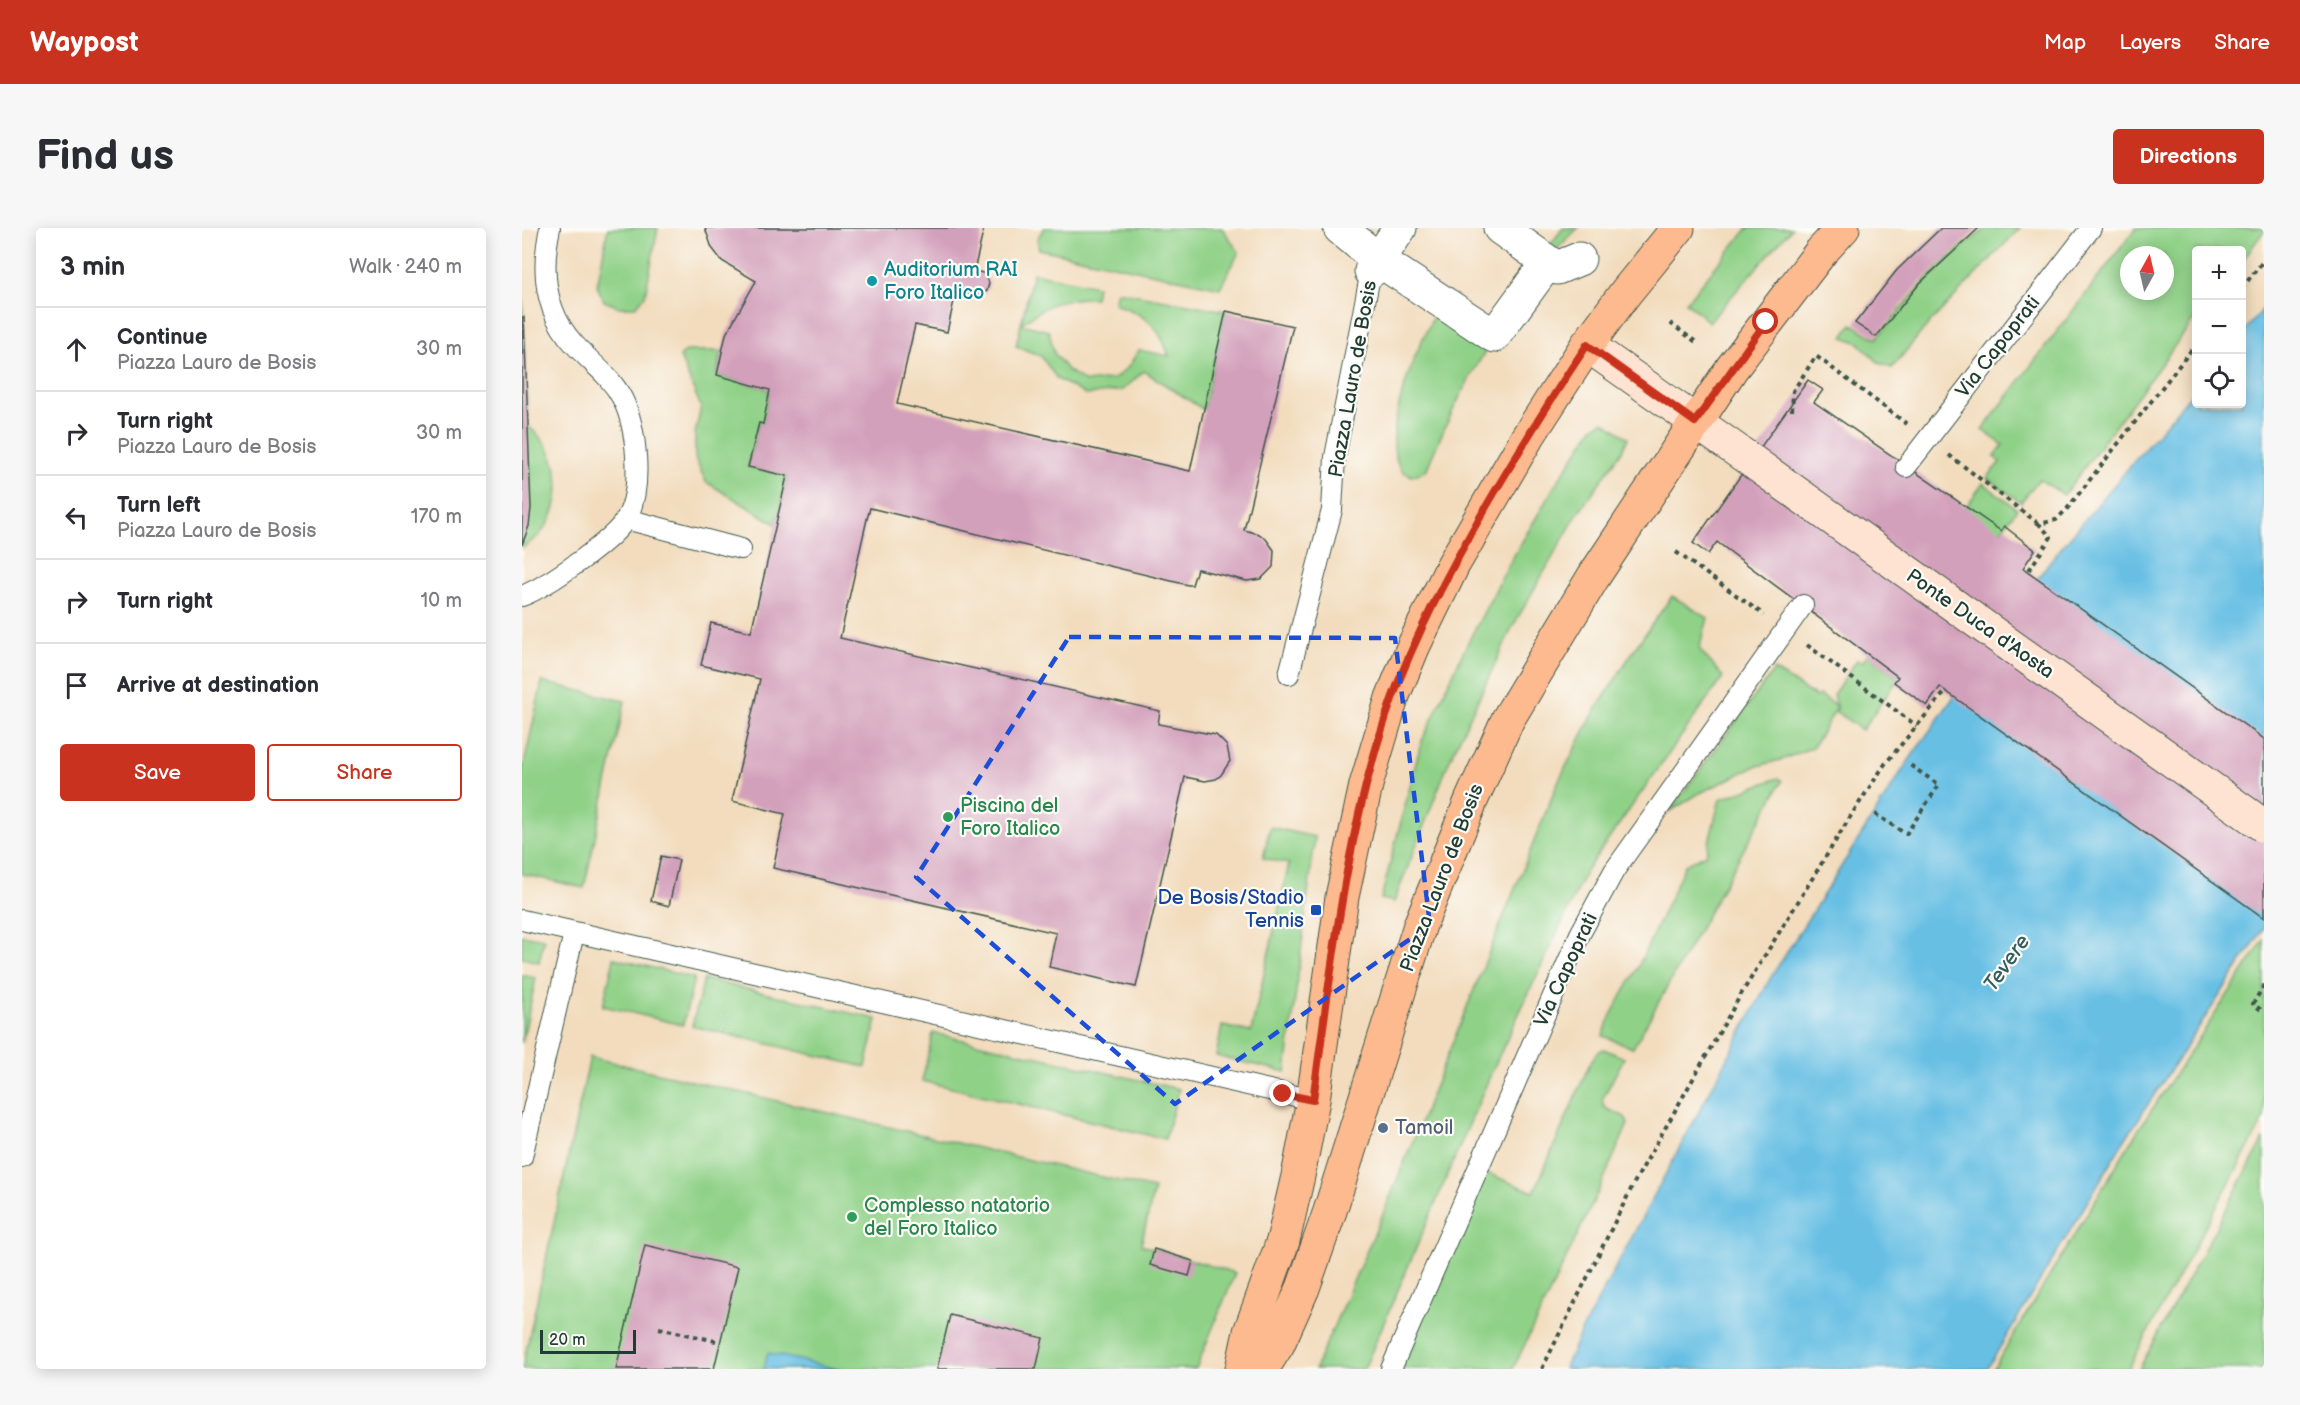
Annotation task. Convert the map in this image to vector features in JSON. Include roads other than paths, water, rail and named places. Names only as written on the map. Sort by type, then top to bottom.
[{"type":"main road","points":[[1242,1369],[1250,1332],[1282,1241],[1298,1176],[1313,1100],[1342,897],[1366,785],[1392,698],[1414,645],[1453,565],[1527,438],[1587,345],[1678,228]]},
{"type":"main road","name":"Piazza Lauro de Bosis","points":[[1262,1369],[1278,1344],[1304,1288],[1420,925],[1508,719],[1565,621],[1695,422],[1766,322],[1821,252],[1843,228]]},
{"type":"street","name":"Piazza Lauro de Bosis","points":[[1340,228],[1374,265],[1494,336],[1563,260],[1500,228]]},
{"type":"street","name":"Piazza Lauro de Bosis","points":[[1374,265],[1400,228]]},
{"type":"street","points":[[1587,345],[1695,422]]},
{"type":"street","name":"Ponte Duca d'Aosta","points":[[1695,422],[2264,826]]},
{"type":"lane","points":[[522,596],[567,570],[600,544],[626,519],[635,494],[633,432],[629,413],[610,379],[573,343],[554,312],[545,280],[544,267],[550,228]]},
{"type":"lane","name":"Via Capoprati","points":[[1906,467],[2091,228]]},
{"type":"lane","name":"Piazza Lauro de Bosis","points":[[1289,674],[1332,510],[1335,457],[1374,265]]},
{"type":"lane","points":[[626,519],[741,549]]},
{"type":"lane","name":"Via Capoprati","points":[[1391,1369],[1584,925],[1620,862],[1803,605]]},
{"type":"lane","points":[[522,920],[1313,1100]]},
{"type":"lane","points":[[522,1156],[574,933]]},
{"type":"water","name":"Tevere","points":[[2264,308],[2264,928],[2122,1144],[1987,1369],[1564,1369],[1580,1334],[1771,977],[1907,763],[2050,561],[2192,393],[2192,408],[2246,408],[2246,329]]},
{"type":"water","points":[[768,1353],[838,1369],[764,1369]]},
{"type":"place","name":"Auditorium RAI Foro Italico","points":[[872,281]]},
{"type":"place","name":"Piscina del Foro Italico","points":[[948,817]]},
{"type":"place","name":"De Bosis/Stadio Tennis","points":[[1316,910]]},
{"type":"place","name":"Tamoil","points":[[1383,1128]]},
{"type":"place","name":"Complesso natatorio del Foro Italico","points":[[852,1217]]}]
